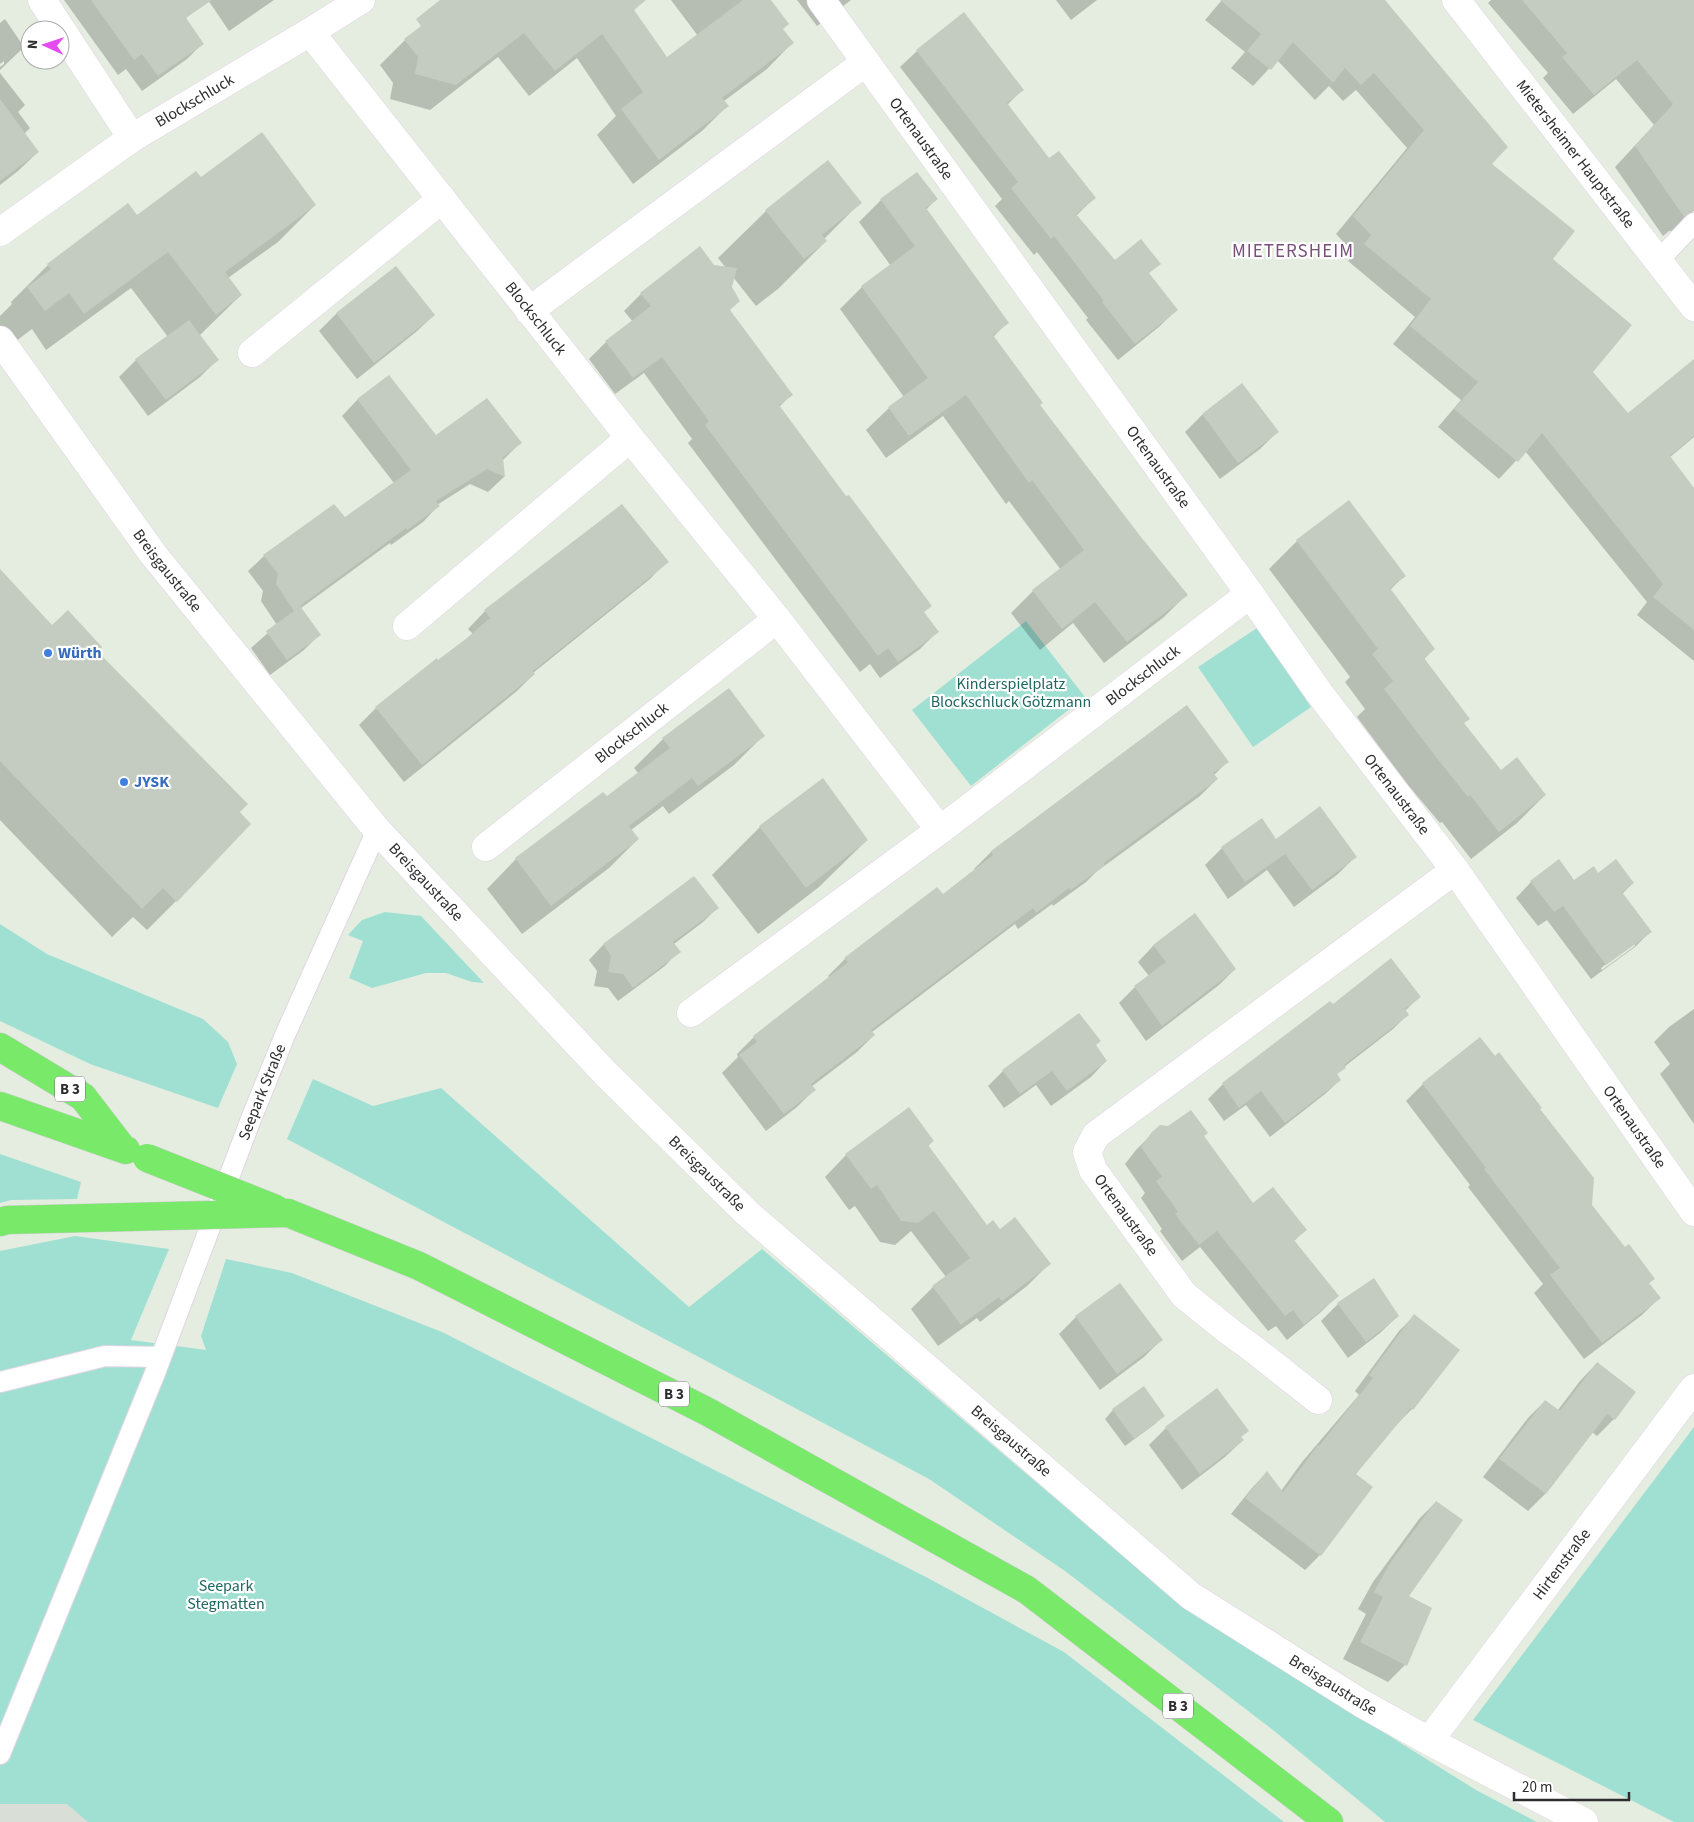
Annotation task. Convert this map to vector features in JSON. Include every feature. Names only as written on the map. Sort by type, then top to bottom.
[{"type":"main road","name":"B 3","points":[[0,1047],[83,1097],[135,1154]]},
{"type":"main road","name":"B 3","points":[[0,1106],[135,1154],[299,1217],[419,1266],[708,1412],[1027,1590],[1329,1822]]},
{"type":"main road","name":"B 3","points":[[0,1222],[6,1220],[130,1217],[299,1217]]},
{"type":"street","points":[[42,0],[132,138]]},
{"type":"street","name":"Blockschluck","points":[[0,232],[132,138],[360,0]]},
{"type":"street","name":"Ortenaustraße","points":[[821,0],[1250,594],[1320,694],[1455,870],[1694,1212]]},
{"type":"street","name":"Mietersheimer Hauptstraße","points":[[1456,0],[1694,307]]},
{"type":"street","name":"Blockschluck","points":[[310,32],[630,438],[777,619],[940,830]]},
{"type":"street","points":[[530,311],[866,62]]},
{"type":"street","points":[[252,353],[442,200]]},
{"type":"street","name":"Breisgaustraße","points":[[0,340],[153,554],[377,830],[605,1073],[762,1226],[1191,1596],[1361,1703],[1429,1741],[1584,1822]]},
{"type":"street","points":[[407,626],[630,438]]},
{"type":"street","name":"Blockschluck","points":[[691,1013],[940,830],[1250,594]]},
{"type":"street","name":"Blockschluck","points":[[486,847],[777,619]]},
{"type":"street","name":"Ortenaustraße","points":[[1318,1400],[1184,1294],[1093,1170],[1087,1152],[1096,1135],[1455,870]]},
{"type":"street","name":"Hirtenstraße","points":[[1429,1741],[1694,1388]]},
{"type":"lane","points":[[1658,261],[1694,223]]},
{"type":"lane","name":"Seepark Straße","points":[[0,1754],[160,1357],[285,1035],[377,830]]},
{"type":"lane","points":[[0,1382],[105,1356],[160,1357]]},
{"type":"green space","name":"Kinderspielplatz Blockschluck Götzmann","points":[[1026,621],[1085,697],[971,786],[912,710]]},
{"type":"green space","points":[[1257,628],[1311,707],[1253,747],[1198,667]]},
{"type":"green space","points":[[385,912],[421,916],[484,983],[472,982],[446,973],[426,973],[372,988],[349,978],[363,941],[348,935],[362,920]]},
{"type":"green space","points":[[0,924],[47,954],[203,1019],[228,1042],[237,1064],[218,1108],[90,1064],[0,1021]]},
{"type":"green space","points":[[313,1079],[373,1106],[441,1088],[689,1307],[762,1249],[1184,1608],[1476,1790],[1537,1822],[1385,1822],[1273,1730],[1065,1571],[929,1479],[287,1139]]},
{"type":"green space","points":[[0,1154],[81,1182],[77,1199],[11,1200],[0,1203]]},
{"type":"green space","name":"Seepark Stegmatten","points":[[75,1236],[169,1249],[131,1340],[206,1350],[201,1336],[226,1259],[292,1273],[442,1332],[926,1577],[1064,1652],[1284,1822],[0,1822],[0,1251]]},
{"type":"green space","points":[[1694,1427],[1694,1822],[1674,1822],[1473,1720]]},
{"type":"shaded area","points":[[0,1804],[67,1804],[88,1822],[0,1822]]},
{"type":"building","points":[[91,0],[212,0],[186,18],[204,44],[158,76],[142,54],[134,60]]},
{"type":"building","points":[[440,0],[646,0],[634,10],[667,57],[743,0],[771,0],[789,24],[783,29],[794,43],[722,98],[729,106],[659,160],[621,109],[643,92],[602,34],[555,71],[524,33],[456,85],[415,74],[418,57],[404,39],[421,26],[416,19]]},
{"type":"building","points":[[1220,0],[1385,0],[1508,147],[1492,164],[1575,231],[1553,259],[1632,325],[1593,372],[1628,413],[1694,359],[1694,436],[1670,456],[1694,488],[1694,630],[1653,597],[1663,584],[1542,433],[1518,462],[1454,409],[1478,382],[1410,326],[1431,299],[1364,244],[1371,235],[1353,216],[1424,130],[1374,73],[1361,85],[1345,68],[1333,83],[1293,42],[1271,70],[1247,51],[1261,34]]},
{"type":"building","points":[[1522,0],[1694,0],[1694,211],[1684,217],[1635,146],[1673,104],[1637,60],[1594,95],[1562,57],[1567,53]]},
{"type":"building","points":[[964,12],[1024,90],[1007,103],[1049,158],[1059,151],[1096,198],[1076,214],[1115,260],[1141,239],[1161,264],[1149,273],[1178,310],[1135,344],[1054,236],[1051,239],[1011,188],[1018,182],[916,50]]},
{"type":"building","points":[[0,99],[39,152],[0,181]]},
{"type":"building","points":[[262,132],[316,205],[225,272],[242,295],[216,315],[168,252],[84,314],[69,293],[45,311],[27,287],[51,269],[47,264],[128,203],[137,215],[196,171],[201,177]]},
{"type":"building","points":[[828,160],[862,203],[822,235],[827,241],[804,259],[765,210]]},
{"type":"building","points":[[917,172],[938,199],[926,208],[1009,323],[993,335],[1043,403],[1040,405],[1188,595],[1127,642],[1095,602],[1062,629],[1032,590],[1084,550],[1032,480],[1029,483],[966,395],[909,436],[888,407],[928,378],[861,286],[915,246],[880,199]]},
{"type":"building","points":[[700,246],[714,265],[737,268],[732,287],[740,301],[730,310],[793,395],[779,405],[846,496],[849,495],[932,606],[924,612],[939,632],[898,662],[888,648],[878,656],[705,425],[709,421],[662,357],[633,378],[605,341],[651,306],[640,293]]},
{"type":"building","points":[[396,266],[435,315],[374,363],[336,313]]},
{"type":"building","points":[[189,320],[219,360],[166,400],[135,359]]},
{"type":"building","points":[[389,375],[436,435],[487,398],[522,443],[503,457],[505,477],[487,469],[436,501],[440,506],[407,530],[406,528],[300,606],[321,635],[287,660],[266,631],[294,611],[276,584],[278,574],[263,555],[334,504],[345,517],[411,470],[357,399]]},
{"type":"building","points":[[1242,383],[1279,432],[1238,463],[1202,414]]},
{"type":"building","points":[[1349,500],[1406,576],[1390,588],[1435,649],[1424,658],[1470,719],[1464,723],[1501,770],[1517,757],[1546,795],[1499,832],[1470,795],[1468,797],[1384,689],[1393,681],[1372,654],[1378,649],[1296,540]]},
{"type":"building","points":[[622,504],[669,562],[533,671],[535,674],[422,765],[375,707],[437,658],[438,660],[467,638],[490,618],[484,610]]},
{"type":"building","name":"JYSK","points":[[0,569],[52,625],[68,610],[102,647],[98,652],[248,804],[240,812],[251,824],[177,902],[163,888],[142,909],[0,761]]},
{"type":"building","points":[[729,688],[765,736],[698,786],[692,778],[629,826],[639,839],[551,906],[515,858],[603,792],[607,796],[670,748],[662,738]]},
{"type":"building","points":[[1187,705],[1229,762],[1213,773],[1218,779],[1104,863],[1105,865],[1071,890],[1069,888],[1036,913],[1033,908],[871,1030],[875,1035],[811,1084],[816,1090],[784,1114],[739,1055],[757,1042],[753,1036],[848,962],[844,958],[937,887],[943,894],[993,855],[991,851]]},
{"type":"building","points":[[823,778],[868,840],[806,888],[759,826]]},
{"type":"building","points":[[1320,806],[1357,857],[1312,890],[1285,854],[1245,882],[1221,847],[1262,818],[1276,839]]},
{"type":"building","points":[[1559,859],[1574,880],[1594,866],[1598,873],[1616,859],[1634,883],[1622,892],[1652,932],[1606,965],[1563,906],[1554,912],[1530,881]]},
{"type":"building","points":[[694,876],[719,908],[673,942],[681,952],[633,988],[623,974],[608,972],[611,956],[603,944]]},
{"type":"building","points":[[1195,913],[1236,969],[1162,1026],[1134,986],[1166,962],[1153,945]]},
{"type":"building","points":[[1391,958],[1421,997],[1405,1009],[1409,1015],[1344,1065],[1346,1068],[1337,1074],[1341,1080],[1285,1123],[1261,1091],[1239,1108],[1222,1083],[1330,1001],[1333,1004]]},
{"type":"building","points":[[1079,1013],[1101,1041],[1096,1045],[1107,1061],[1067,1091],[1052,1071],[1020,1094],[1002,1070]]},
{"type":"building","points":[[1480,1037],[1495,1056],[1499,1052],[1542,1108],[1540,1109],[1594,1178],[1592,1205],[1625,1247],[1629,1244],[1655,1279],[1649,1283],[1661,1298],[1602,1343],[1550,1275],[1560,1268],[1484,1169],[1486,1168],[1422,1083]]},
{"type":"building","points":[[909,1107],[934,1141],[928,1145],[987,1225],[993,1220],[1000,1229],[1015,1217],[1051,1264],[1002,1301],[999,1297],[961,1325],[932,1286],[970,1258],[934,1211],[918,1223],[901,1221],[877,1185],[871,1189],[845,1154]]},
{"type":"building","points":[[1191,1110],[1208,1133],[1204,1136],[1253,1203],[1273,1187],[1307,1230],[1294,1240],[1339,1296],[1304,1325],[1293,1310],[1285,1316],[1217,1231],[1199,1245],[1175,1214],[1178,1212],[1156,1181],[1162,1177],[1141,1147],[1160,1125],[1168,1126]]},
{"type":"building","points":[[1374,1278],[1399,1316],[1366,1342],[1337,1303]]},
{"type":"building","points":[[1120,1283],[1163,1340],[1117,1374],[1075,1316]]},
{"type":"building","points":[[1414,1314],[1460,1350],[1413,1410],[1411,1408],[1356,1474],[1373,1487],[1321,1556],[1245,1498],[1267,1471],[1283,1492],[1318,1445],[1373,1378],[1369,1375]]},
{"type":"building","points":[[1597,1362],[1636,1392],[1615,1420],[1607,1414],[1546,1494],[1499,1459],[1545,1400],[1560,1411]]},
{"type":"building","points":[[1144,1386],[1165,1416],[1134,1439],[1112,1409]]},
{"type":"building","points":[[1217,1388],[1249,1431],[1241,1437],[1244,1440],[1200,1474],[1165,1427]]},
{"type":"building","points":[[1436,1501],[1463,1520],[1409,1596],[1432,1608],[1407,1666],[1360,1642],[1383,1597],[1374,1592],[1390,1563]]},
{"type":"place","name":"Würth","points":[[48,653]]},
{"type":"place","name":"JYSK","points":[[124,782]]},
{"type":"district","name":"MIETERSHEIM","points":[[1293,251]]}]
